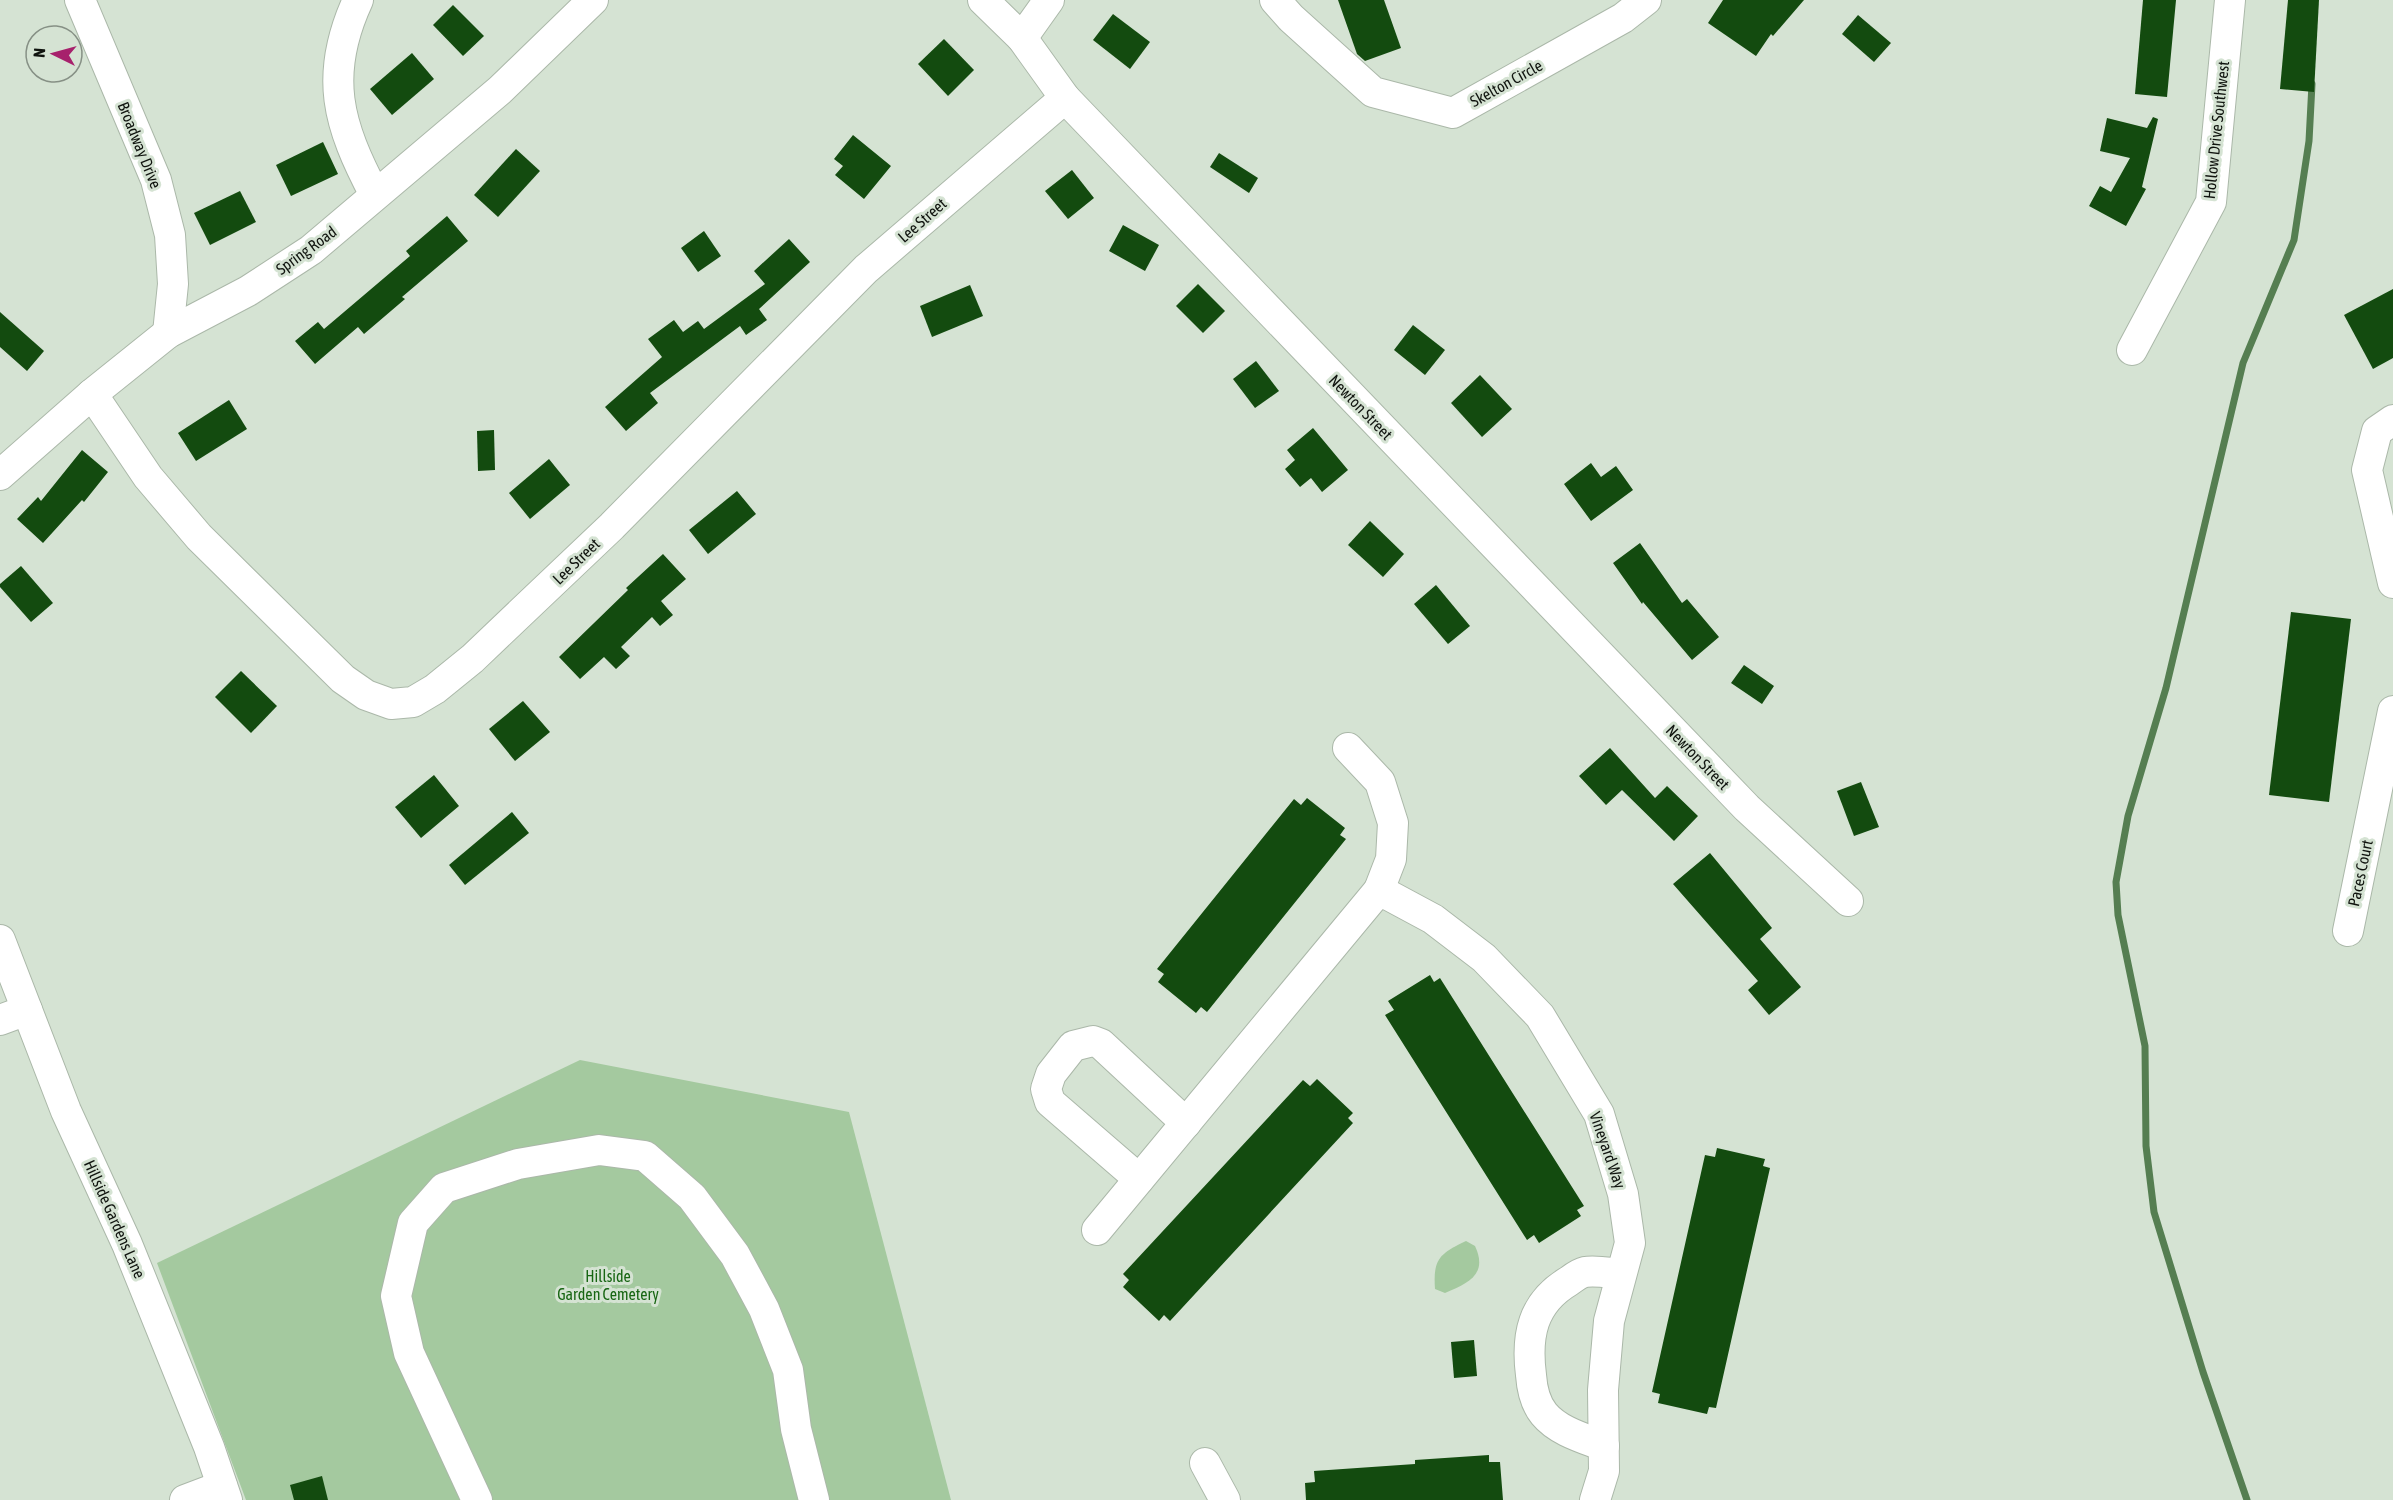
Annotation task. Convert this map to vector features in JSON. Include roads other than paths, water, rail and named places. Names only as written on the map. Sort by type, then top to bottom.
[{"type":"street","name":"Broadway Drive","points":[[80,0],[156,180],[170,235],[173,284],[168,333]]},
{"type":"street","points":[[358,0],[344,42],[339,78],[339,107],[353,151],[375,195]]},
{"type":"street","name":"Spring Road","points":[[0,476],[92,394],[168,333],[248,291],[311,250],[500,90],[593,0]]},
{"type":"street","name":"Newton Street","points":[[983,0],[1022,38],[1065,98],[1747,808],[1848,901]]},
{"type":"street","points":[[1022,38],[1049,0]]},
{"type":"street","name":"Skelton Circle","points":[[1275,0],[1291,18],[1373,92],[1453,113],[1634,9]]},
{"type":"street","name":"Hollow Drive Southwest","points":[[2132,350],[2211,202],[2230,0]]},
{"type":"street","name":"Lee Street","points":[[92,394],[148,477],[199,537],[343,679],[366,695],[391,704],[413,702],[435,689],[472,659],[596,541],[866,269],[1065,98]]},
{"type":"street","points":[[2393,420],[2377,431],[2367,470],[2393,583]]},
{"type":"street","name":"Paces Court","points":[[2348,931],[2383,818],[2393,711]]},
{"type":"street","points":[[1097,1230],[1379,890],[1391,859],[1394,823],[1380,782],[1348,748]]},
{"type":"street","name":"Vineyard Way","points":[[1379,890],[1433,920],[1484,958],[1540,1016],[1599,1114],[1623,1194],[1630,1243],[1609,1321],[1602,1390],[1604,1471],[1595,1500]]},
{"type":"street","name":"Hillside Gardens Lane","points":[[0,939],[14,1015],[70,1119],[127,1244],[225,1493]]},
{"type":"street","points":[[1139,1179],[1050,1102],[1046,1089],[1051,1074],[1073,1046],[1093,1041],[1101,1044],[1186,1123]]},
{"type":"street","points":[[477,1500],[409,1353],[396,1296],[413,1223],[444,1188],[518,1164],[599,1150],[645,1156],[692,1197],[735,1255],[764,1309],[788,1370],[796,1429],[814,1500]]},
{"type":"street","points":[[1604,1446],[1573,1434],[1554,1423],[1543,1413],[1535,1399],[1528,1357],[1532,1325],[1539,1309],[1552,1291],[1585,1272],[1621,1274]]},
{"type":"street","points":[[1205,1463],[1225,1500]]},
{"type":"street","points":[[184,1500],[225,1493]]},
{"type":"waterway","points":[[2247,1500],[2203,1372],[2154,1212],[2146,1146],[2145,1046],[2118,915],[2116,882],[2128,816],[2166,688],[2243,363],[2294,240],[2309,141],[2312,84]]},
{"type":"park label","name":"Hillside Garden Cemetery","points":[[608,1285]]}]
